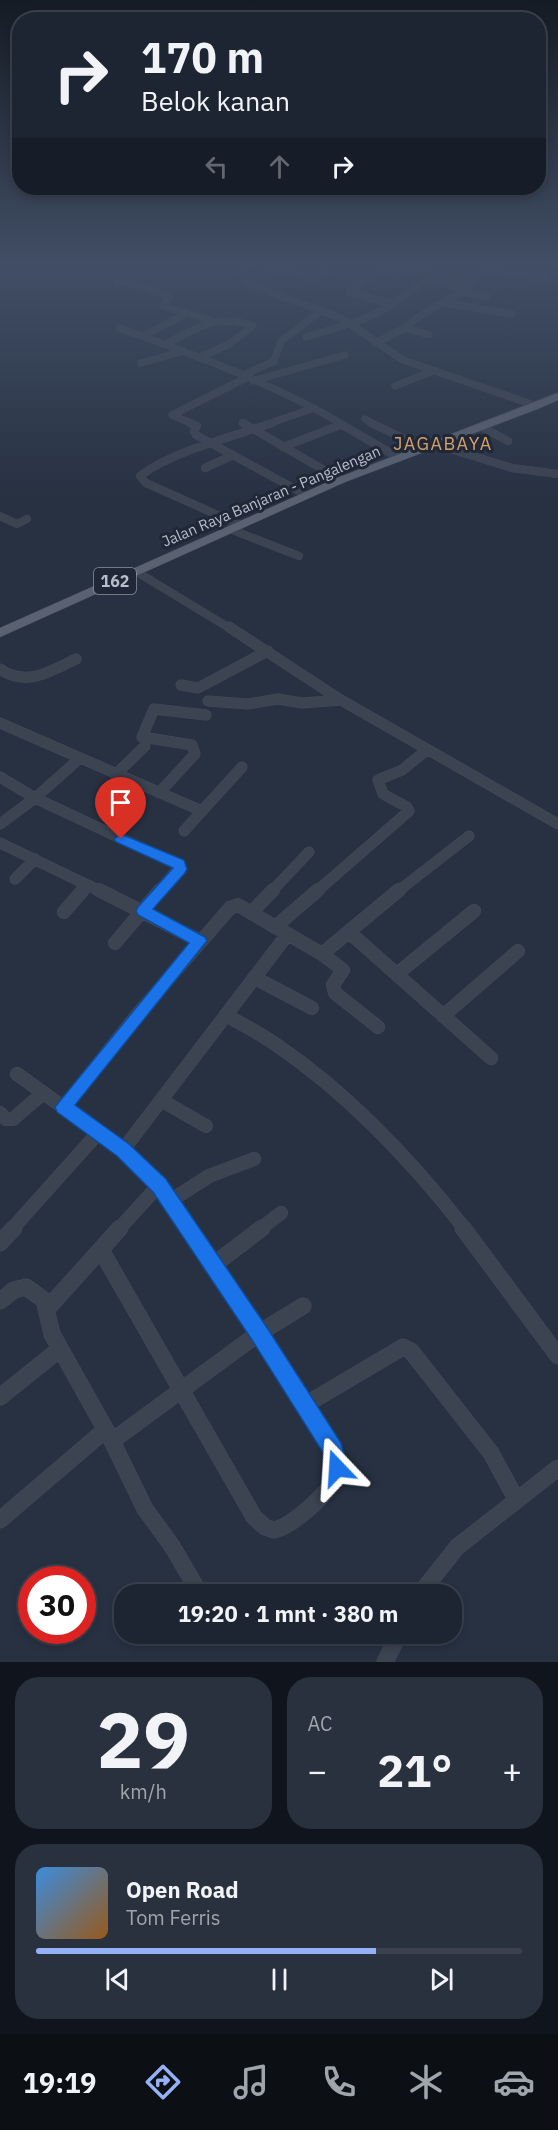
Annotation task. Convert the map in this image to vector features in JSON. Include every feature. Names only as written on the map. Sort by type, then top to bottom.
[{"type":"main road","name":"Jalan Raya Banjaran - Pangalengan","points":[[0,633],[341,480],[558,396]]},
{"type":"street","points":[[159,342],[201,357],[314,408],[399,458]]},
{"type":"street","points":[[166,344],[170,342]]},
{"type":"street","points":[[201,357],[232,342]]},
{"type":"street","points":[[281,342],[274,360],[247,378],[172,415],[197,426],[194,433],[306,495]]},
{"type":"street","points":[[375,343],[397,357],[537,406]]},
{"type":"street","points":[[141,363],[184,351]]},
{"type":"street","points":[[247,378],[345,355]]},
{"type":"street","points":[[395,386],[433,371]]},
{"type":"street","points":[[299,556],[235,527],[141,479],[140,476],[153,467],[314,408]]},
{"type":"street","points":[[365,419],[389,433],[429,446],[542,473],[558,474]]},
{"type":"street","points":[[243,423],[341,480]]},
{"type":"street","points":[[283,447],[340,425]]},
{"type":"street","points":[[482,427],[508,441]]},
{"type":"street","points":[[205,468],[233,454]]},
{"type":"street","points":[[0,516],[17,524],[27,519]]},
{"type":"street","points":[[137,572],[268,651],[341,700],[558,824]]},
{"type":"street","points":[[181,685],[198,688],[268,651]]},
{"type":"street","points":[[0,669],[22,680],[32,680],[76,659]]},
{"type":"street","points":[[208,701],[248,704],[278,699],[302,703],[341,700]]},
{"type":"street","points":[[159,793],[195,754],[192,745],[142,737],[154,709],[206,716]]},
{"type":"street","points":[[0,723],[115,775],[202,810]]},
{"type":"street","points":[[115,775],[145,746]]},
{"type":"street","points":[[275,927],[409,811],[407,807],[383,794],[378,780],[402,770],[427,750]]},
{"type":"street","points":[[0,824],[35,798],[79,759]]},
{"type":"street","points":[[184,831],[242,767]]},
{"type":"street","points":[[0,777],[35,798],[179,864],[180,869],[115,943]]},
{"type":"street","points":[[322,954],[469,836]]},
{"type":"street","points":[[0,843],[143,911],[200,941]]},
{"type":"street","points":[[251,913],[309,852]]},
{"type":"street","points":[[15,879],[35,860]]},
{"type":"street","points":[[64,912],[88,885]]},
{"type":"street","points":[[63,1107],[200,941],[230,908],[238,905],[322,954],[343,970],[333,986],[334,993],[378,1027]]},
{"type":"street","points":[[397,974],[474,910]]},
{"type":"street","points":[[349,932],[491,1058]]},
{"type":"street","points":[[123,1150],[287,935]]},
{"type":"street","points":[[443,1016],[518,951]]},
{"type":"street","points":[[255,978],[312,1008]]},
{"type":"street","points":[[226,1015],[257,1031],[299,1061],[374,1126],[470,1233],[558,1356]]},
{"type":"street","points":[[17,1074],[123,1150],[159,1185],[259,1333],[333,1450],[337,1468],[334,1480],[285,1527],[276,1530],[267,1528],[254,1517],[101,1250]]},
{"type":"street","points":[[0,1113],[6,1119],[13,1119],[42,1094]]},
{"type":"street","points":[[160,1100],[206,1126]]},
{"type":"street","points":[[0,1243],[98,1133]]},
{"type":"street","points":[[171,1202],[209,1176],[254,1159]]},
{"type":"street","points":[[46,1310],[159,1185]]},
{"type":"street","points":[[212,1266],[281,1213]]},
{"type":"street","points":[[0,1300],[14,1290],[26,1287],[44,1300],[52,1334],[145,1509],[172,1546],[194,1584]]},
{"type":"street","points":[[0,1520],[108,1436],[180,1391],[259,1333],[303,1306]]},
{"type":"street","points":[[305,1405],[403,1347],[411,1351],[491,1453],[516,1499]]},
{"type":"street","points":[[0,1397],[60,1349]]},
{"type":"street","points":[[428,1584],[457,1547],[558,1468]]},
{"type":"street","points":[[385,1662],[394,1644]]},
{"type":"district","name":"JAGABAYA","points":[[443,443]]},
{"type":"route","points":[[121,839],[179,864],[180,869],[143,911],[200,941],[63,1107],[123,1150],[159,1185],[259,1333],[333,1450],[337,1468]]}]
